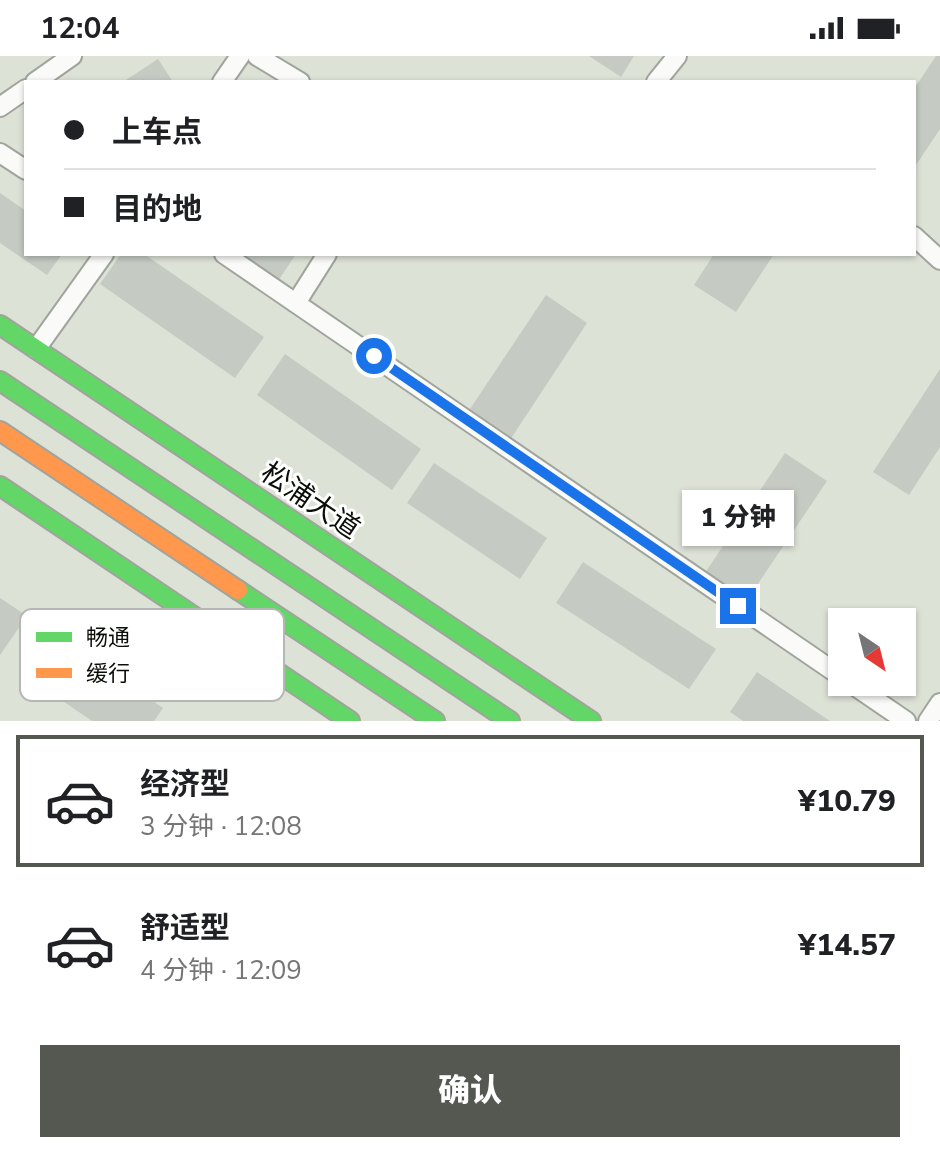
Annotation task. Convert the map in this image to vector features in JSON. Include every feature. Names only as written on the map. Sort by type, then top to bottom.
[{"type":"highway","name":"松浦大道","points":[[0,325],[591,721]]},
{"type":"highway","points":[[0,381],[510,721]]},
{"type":"highway","points":[[0,431],[267,609]]},
{"type":"highway","points":[[0,486],[183,609]]},
{"type":"highway","points":[[284,620],[435,721]]},
{"type":"highway","points":[[284,677],[350,721]]},
{"type":"street","points":[[38,80],[72,56]]},
{"type":"street","points":[[223,80],[240,56]]},
{"type":"street","points":[[257,56],[297,80]]},
{"type":"street","points":[[658,80],[677,56]]},
{"type":"street","points":[[0,107],[24,90]]},
{"type":"street","points":[[0,153],[24,169]]},
{"type":"street","points":[[916,238],[940,260]]},
{"type":"street","points":[[36,349],[103,256]]},
{"type":"street","points":[[227,256],[828,667]]},
{"type":"street","points":[[296,303],[326,256]]},
{"type":"street","points":[[869,696],[906,721]]},
{"type":"street","points":[[928,721],[940,703]]},
{"type":"building","points":[[589,56],[634,56],[621,77]]},
{"type":"building","points":[[936,56],[940,56],[940,129],[916,165],[916,86]]},
{"type":"building","points":[[158,59],[172,80],[126,80]]},
{"type":"building","points":[[0,193],[24,210],[24,256],[61,256],[47,275],[0,243]]},
{"type":"building","points":[[120,256],[147,256],[264,337],[235,378],[100,284]]},
{"type":"building","points":[[239,256],[295,256],[276,284]]},
{"type":"building","points":[[713,256],[773,256],[736,312],[694,285]]},
{"type":"building","points":[[546,295],[587,323],[508,443],[466,415]]},
{"type":"building","points":[[285,354],[421,449],[392,490],[257,395]]},
{"type":"building","points":[[940,369],[940,447],[909,495],[873,472]]},
{"type":"building","points":[[785,453],[827,481],[745,603],[703,576]]},
{"type":"building","points":[[434,463],[547,538],[520,579],[407,503]]},
{"type":"building","points":[[583,562],[716,649],[689,689],[556,603]]},
{"type":"building","points":[[0,598],[20,611],[20,626],[0,655]]},
{"type":"building","points":[[757,672],[830,721],[743,721],[730,712]]},
{"type":"building","points":[[63,701],[153,701],[163,708],[154,721],[92,721]]},
{"type":"traffic: fast","points":[[0,325],[591,721]]},
{"type":"traffic: fast","points":[[0,381],[510,721]]},
{"type":"traffic: fast","points":[[0,486],[183,609]]},
{"type":"traffic: fast","points":[[238,590],[267,609]]},
{"type":"traffic: fast","points":[[284,621],[435,721]]},
{"type":"traffic: fast","points":[[284,677],[350,721]]},
{"type":"traffic: slow","points":[[0,431],[238,590]]},
{"type":"route","points":[[374,356],[738,606]]}]
